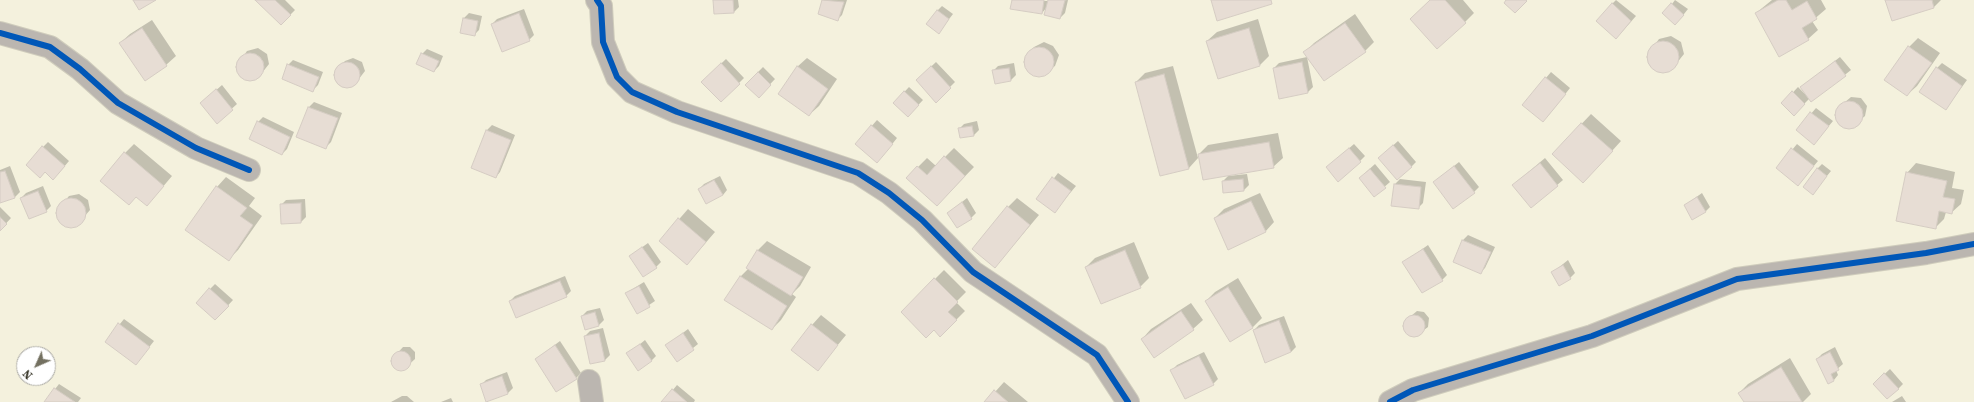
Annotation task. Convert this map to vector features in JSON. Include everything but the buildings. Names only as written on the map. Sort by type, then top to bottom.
[{"type":"street","points":[[596,0],[601,6],[603,42],[617,77],[632,92],[691,117],[858,173],[889,193],[922,220],[973,272],[1097,355],[1128,402]]},
{"type":"street","points":[[0,33],[50,47],[80,69],[118,103],[196,148],[249,170]]},
{"type":"street","points":[[1390,402],[1413,390],[1592,336],[1738,279],[1926,254],[1974,244]]},
{"type":"street","points":[[589,381],[592,402]]},
{"type":"cycle path","points":[[597,0],[601,6],[603,42],[617,77],[632,92],[677,112],[858,173],[889,193],[922,220],[973,272],[1097,355],[1128,402]]},
{"type":"cycle path","points":[[0,33],[50,47],[80,69],[118,103],[196,148],[249,170]]},
{"type":"cycle path","points":[[1390,402],[1413,390],[1592,336],[1737,279],[1926,253],[1974,244]]}]
